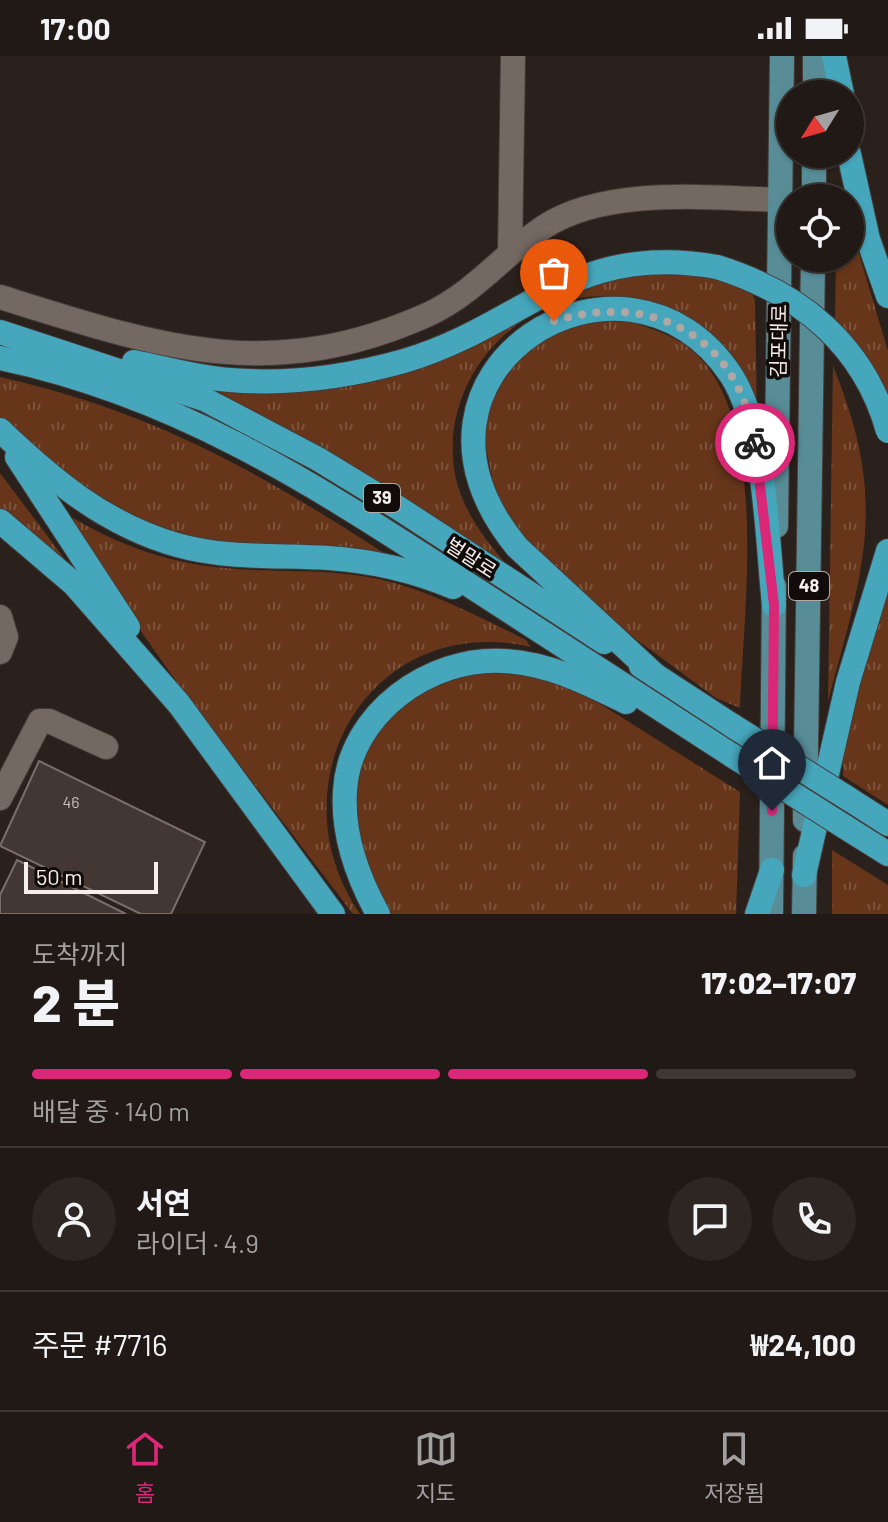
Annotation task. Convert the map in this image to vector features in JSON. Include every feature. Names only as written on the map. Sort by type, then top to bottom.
[{"type":"highway","points":[[834,56],[839,80]]},
{"type":"highway","points":[[852,168],[868,239],[888,296]]},
{"type":"highway","points":[[49,347],[227,380],[296,381],[342,376],[439,348],[574,278],[607,268],[646,261],[717,267],[758,280],[809,310],[855,361],[874,390],[888,431]]},
{"type":"highway","points":[[655,675],[517,547],[501,527],[477,476],[474,436],[480,398],[499,362],[534,332],[574,315],[622,310],[668,320],[710,350],[732,376],[754,433],[774,605]]},
{"type":"highway","name":"벌말로","points":[[0,332],[204,399],[318,459],[888,824]]},
{"type":"highway","name":"벌말로","points":[[0,358],[108,390],[199,423],[312,484],[888,854]]},
{"type":"highway","points":[[0,431],[75,496],[117,522],[178,545],[229,553],[332,559],[385,567],[427,576],[511,612]]},
{"type":"highway","points":[[0,431],[179,704],[333,914]]},
{"type":"highway","points":[[0,521],[74,584],[179,704]]},
{"type":"highway","points":[[804,875],[848,682],[888,551]]},
{"type":"highway","points":[[378,914],[352,857],[345,821],[345,789],[353,754],[368,727],[394,698],[428,675],[470,663],[503,660],[546,667],[589,684],[733,756]]},
{"type":"highway","points":[[757,914],[772,870]]},
{"type":"main road","name":"김포대로","points":[[782,56],[782,184]]},
{"type":"main road","points":[[815,56],[815,80]]},
{"type":"main road","name":"김포대로","points":[[771,914],[781,272]]},
{"type":"main road","name":"김포대로","points":[[804,914],[813,272]]},
{"type":"lane","points":[[510,253],[513,56]]},
{"type":"lane","points":[[0,297],[183,349],[276,354],[338,344],[428,314],[474,286],[510,253],[560,218],[597,206],[647,198],[776,200]]},
{"type":"lane","points":[[0,617],[6,637],[0,652]]},
{"type":"lane","points":[[0,798],[40,721],[106,747]]},
{"type":"green space","points":[[695,271],[751,291],[755,301],[757,422],[713,354],[688,322],[664,308],[628,298],[584,297],[552,305],[522,321],[496,343],[476,369],[461,400],[454,433],[454,468],[461,496],[474,522],[510,568],[335,455],[217,391],[288,393],[361,383],[389,375],[580,274]]},
{"type":"green space","points":[[864,271],[888,351],[888,426],[835,328],[836,272]]},
{"type":"green space","points":[[620,318],[670,336],[696,354],[719,385],[735,426],[747,522],[740,708],[716,698],[588,604],[501,524],[479,411],[484,392],[554,326]]},
{"type":"green space","points":[[833,366],[861,456],[865,533],[852,610],[828,701]]},
{"type":"green space","points":[[0,377],[108,408],[205,449],[298,499],[393,559],[188,543],[111,514],[0,419]]},
{"type":"green space","points":[[0,473],[70,566],[0,511]]},
{"type":"green space","points":[[51,504],[113,539],[156,555],[226,568],[341,573],[379,579],[436,598],[526,640],[531,647],[474,643],[424,655],[383,681],[352,718],[333,763],[327,812],[335,864],[360,914],[353,914],[181,688]]},
{"type":"green space","points":[[888,564],[888,805],[843,776],[843,738]]},
{"type":"green space","points":[[482,671],[532,672],[575,688],[740,792],[736,914],[383,914],[360,867],[351,783],[373,729],[428,685]]},
{"type":"green space","points":[[832,850],[888,885],[888,914],[832,914]]},
{"type":"building","points":[[39,761],[205,842],[171,914],[141,914],[0,846]]},
{"type":"building","points":[[17,860],[126,914],[0,914],[0,895]]},
{"type":"way so far","points":[[554,321],[597,310],[622,310],[668,320],[690,333],[710,350],[732,376],[755,443]]},
{"type":"route","points":[[755,443],[774,605],[772,811]]}]
